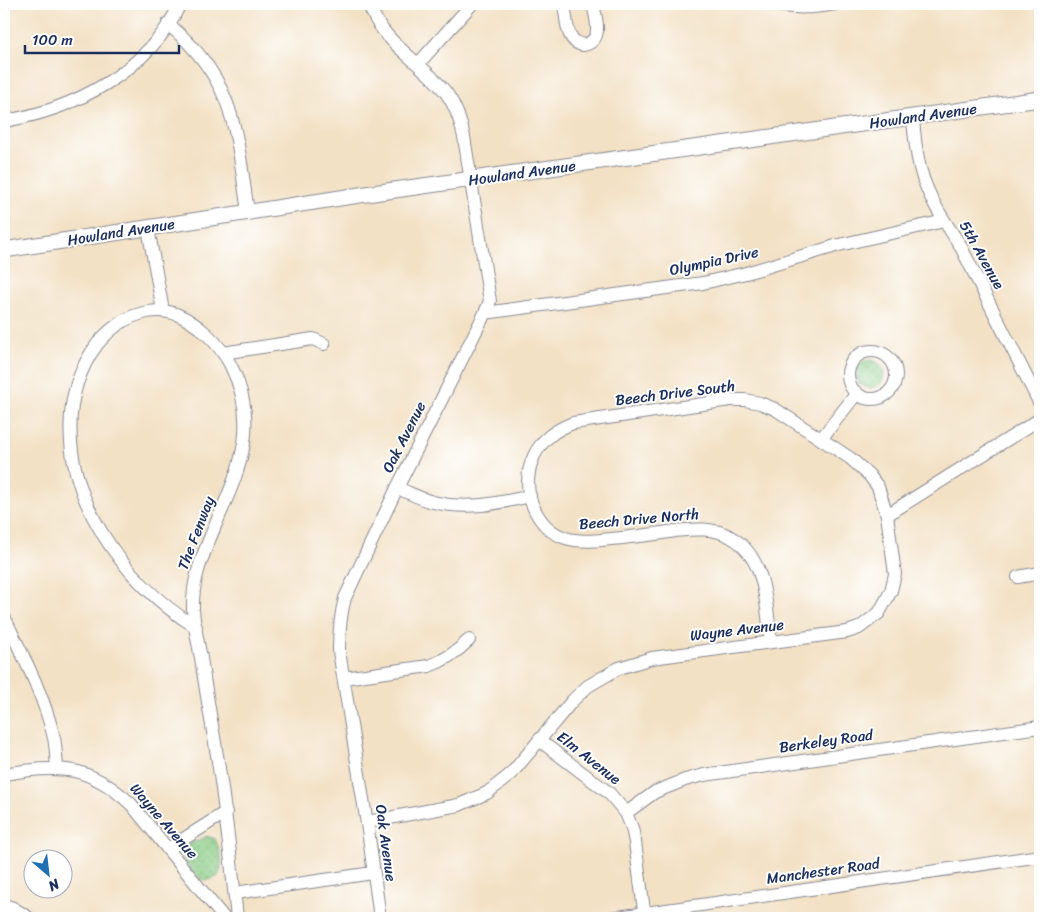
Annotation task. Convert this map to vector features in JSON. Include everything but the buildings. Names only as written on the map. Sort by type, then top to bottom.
[{"type":"street","points":[[4,121],[48,112],[89,94],[110,81],[145,52],[168,24],[180,4]]},
{"type":"street","name":"Oak Avenue","points":[[369,4],[377,22],[387,35],[438,84],[455,107],[461,122],[490,301],[397,488],[345,598],[339,632],[339,650],[367,822],[380,918]]},
{"type":"street","points":[[418,64],[472,4]]},
{"type":"street","points":[[564,4],[570,37],[573,42],[584,45],[594,40],[597,36],[598,29],[593,4]]},
{"type":"street","points":[[772,4],[790,8],[807,8],[835,4]]},
{"type":"street","points":[[168,24],[198,52],[221,87],[235,127],[248,212]]},
{"type":"street","name":"Howland Avenue","points":[[4,250],[366,194],[1040,100]]},
{"type":"street","name":"5th Avenue","points":[[913,117],[920,169],[925,185],[944,221],[960,245],[1040,404]]},
{"type":"street","name":"Olympia Drive","points":[[485,313],[703,283],[746,273],[839,245],[944,221]]},
{"type":"street","points":[[148,228],[163,311],[146,312],[132,316],[108,332],[96,347],[86,363],[75,390],[70,419],[70,438],[75,462],[90,509],[114,553],[148,591],[196,627]]},
{"type":"street","name":"The Fenway","points":[[163,311],[184,318],[211,339],[223,353],[236,377],[242,395],[246,431],[239,467],[197,569],[193,594],[196,627],[226,812],[237,918]]},
{"type":"street","points":[[223,353],[313,339],[324,344]]},
{"type":"street","points":[[821,439],[857,393]]},
{"type":"street","name":"Beech Drive South","points":[[530,496],[528,474],[537,449],[552,433],[573,423],[730,400],[745,400],[775,409],[850,458],[869,475],[878,488],[887,515]]},
{"type":"street","points":[[887,515],[1040,419]]},
{"type":"street","points":[[397,488],[431,502],[456,506],[492,505],[530,496]]},
{"type":"street","name":"Beech Drive North","points":[[530,496],[535,512],[542,522],[563,538],[575,541],[587,542],[696,528],[719,532],[730,537],[749,553],[761,575],[772,642]]},
{"type":"street","name":"Wayne Avenue","points":[[367,822],[459,805],[474,800],[500,784],[511,774],[573,700],[588,686],[618,668],[652,658],[847,632],[870,621],[879,613],[886,602],[891,592],[894,578],[887,515]]},
{"type":"street","points":[[1018,577],[1040,573]]},
{"type":"street","points":[[4,617],[38,688],[48,714],[54,740],[57,768]]},
{"type":"street","points":[[344,678],[429,666],[455,654],[469,640]]},
{"type":"street","name":"Berkeley Road","points":[[626,813],[655,792],[704,774],[1040,727]]},
{"type":"street","name":"Elm Avenue","points":[[539,740],[609,793],[626,813],[635,842],[645,916]]},
{"type":"street","name":"Wayne Avenue","points":[[4,774],[40,768],[57,768],[88,775],[117,791],[131,804],[224,918]]},
{"type":"street","points":[[168,849],[226,812]]},
{"type":"street","name":"Manchester Road","points":[[611,918],[645,916],[1040,856]]},
{"type":"street","points":[[234,893],[373,873]]},
{"type":"street","points":[[4,905],[29,918]]},
{"type":"green space","points":[[870,360],[880,364],[884,374],[880,384],[870,388],[860,384],[856,374],[860,364]]},
{"type":"green space","points":[[207,836],[215,839],[220,853],[221,868],[217,877],[206,881],[199,878],[185,862],[183,854],[186,846]]}]
